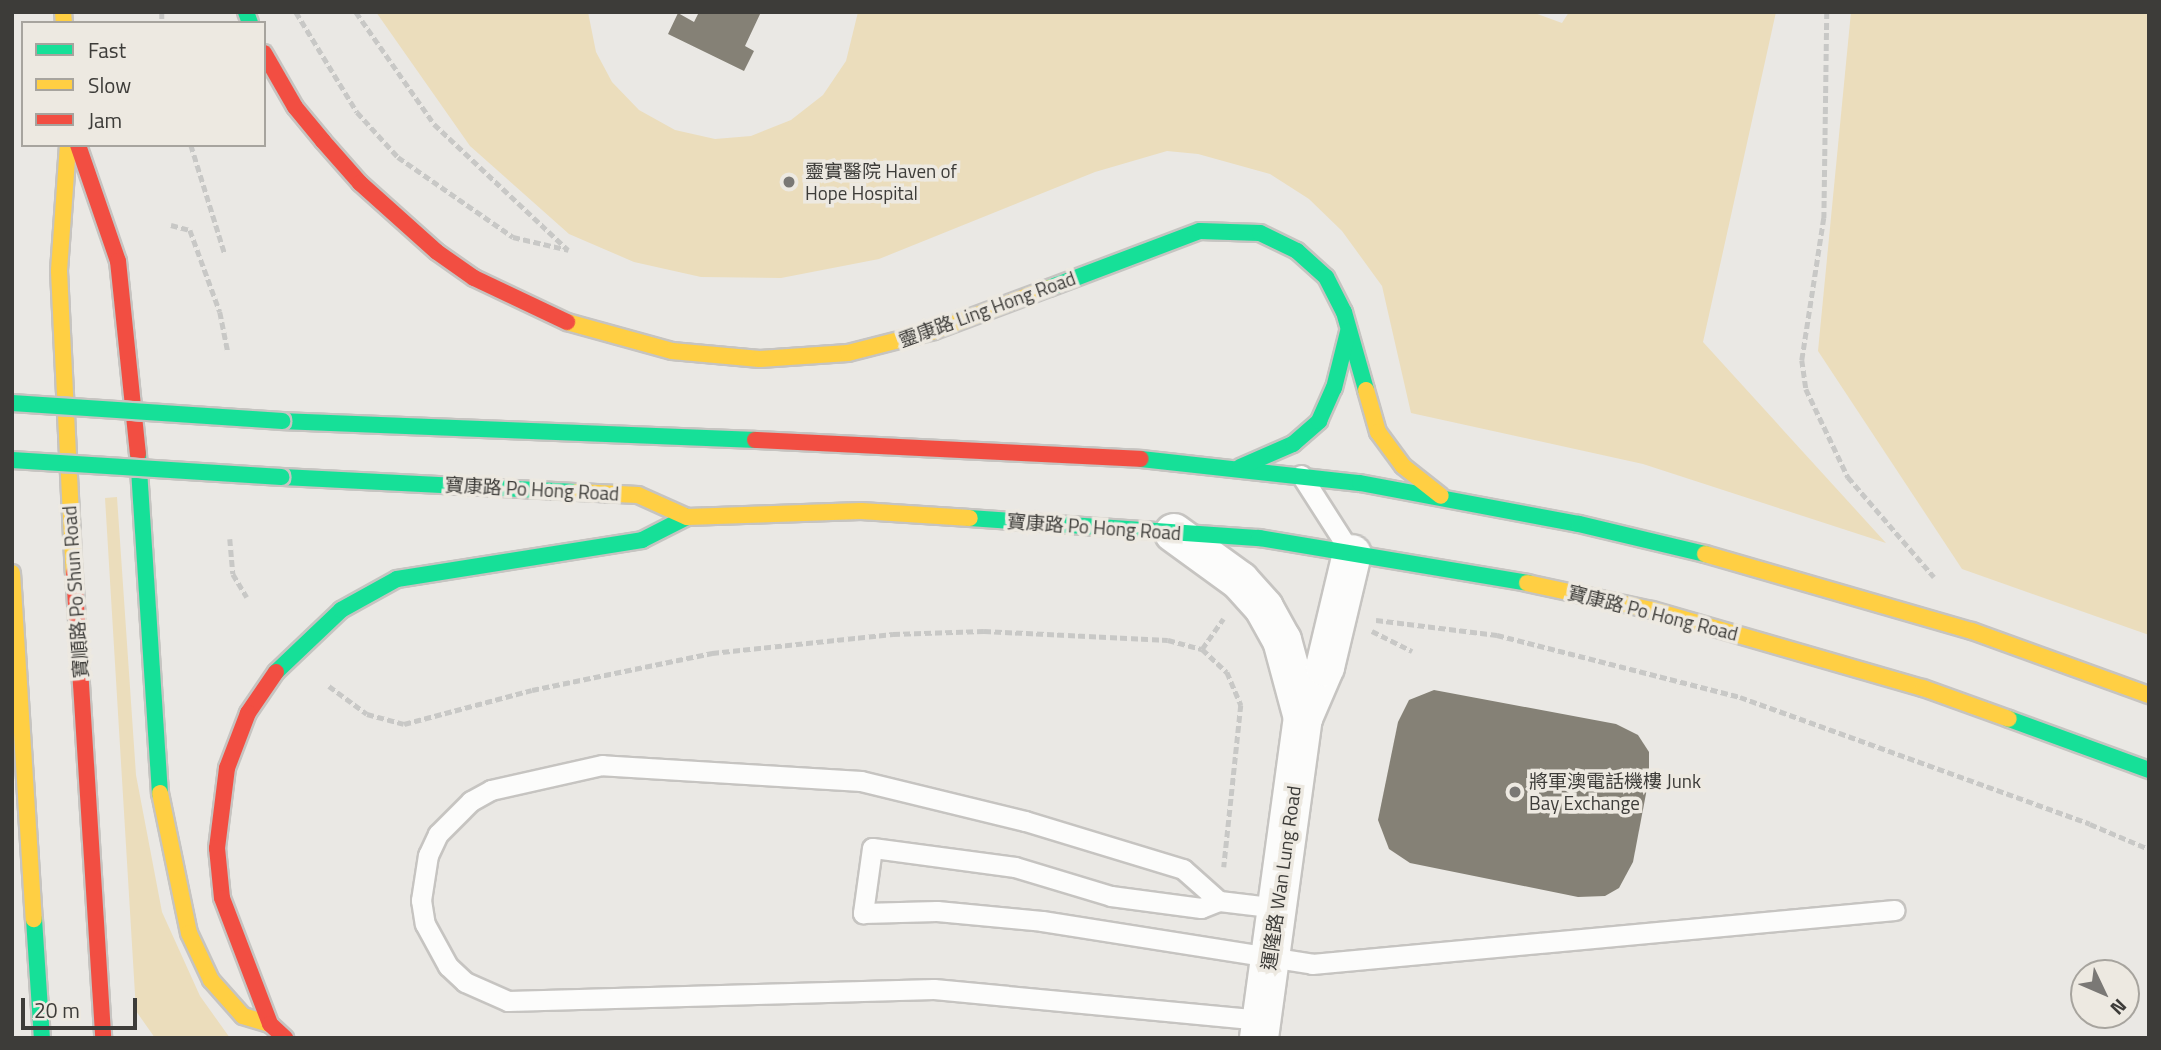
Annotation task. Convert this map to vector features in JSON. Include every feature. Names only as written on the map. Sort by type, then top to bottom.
[{"type":"main road","name":"靈康路 Ling Hong Road","points":[[266,56],[295,107],[323,141],[398,220],[437,252],[515,301],[632,343],[718,357],[848,353],[934,331],[1179,238],[1221,228],[1260,233],[1305,257],[1336,293],[1378,432],[1403,466],[1441,496]]},
{"type":"main road","name":"寶順路 Po Shun Road","points":[[68,147],[59,271],[61,374],[103,1038]]},
{"type":"main road","points":[[79,147],[118,261],[145,520],[157,772],[171,860],[188,933],[211,980],[243,1016],[270,1024]]},
{"type":"main road","points":[[1240,467],[1293,444],[1319,421],[1334,388],[1348,330]]},
{"type":"main road","points":[[12,403],[282,421],[1051,452],[1300,474],[1441,496],[1671,545],[1858,595],[2032,651],[2149,695]]},
{"type":"main road","name":"寶康路 Po Hong Road","points":[[12,460],[639,495],[687,517],[861,511],[1259,538],[1515,580],[1787,646],[1923,688],[2149,770]]},
{"type":"main road","points":[[285,1038],[270,1024],[222,898],[217,848],[226,768],[248,713],[276,672],[341,610],[397,579],[495,560],[642,540],[687,517]]},
{"type":"main road","points":[[12,573],[42,1038]]},
{"type":"street","name":"運隆路 Wan Lung Road","points":[[1174,533],[1240,580],[1264,608],[1282,640],[1303,718]]},
{"type":"street","name":"運隆路 Wan Lung Road","points":[[1260,1029],[1303,718],[1325,667],[1352,554]]},
{"type":"lane","points":[[1300,474],[1352,554]]},
{"type":"lane","points":[[1219,901],[1183,869],[1025,821],[861,780],[602,765],[491,790],[471,801],[438,834],[428,855],[421,900],[425,924],[448,966],[465,982],[508,1001],[934,989],[1260,1029]]},
{"type":"lane","points":[[1278,908],[1219,901],[1201,908],[1111,896],[1015,867],[872,848],[863,913],[937,911],[1042,921],[1312,964],[1895,910]]},
{"type":"path","points":[[296,12],[357,112],[398,157],[513,237],[569,250],[434,124],[356,12]]},
{"type":"path","points":[[1827,12],[1824,218],[1802,360],[1806,389],[1848,477],[1938,582]]},
{"type":"path","points":[[192,147],[225,254]]},
{"type":"path","points":[[171,225],[190,230],[220,312],[228,352]]},
{"type":"path","points":[[230,539],[233,574],[247,597]]},
{"type":"path","points":[[1202,649],[1228,613]]},
{"type":"path","points":[[1383,618],[1497,635],[1740,697],[2090,824],[2149,849]]},
{"type":"path","points":[[329,686],[367,714],[404,724],[621,670],[802,642],[906,634],[1063,633],[1168,640],[1202,649],[1227,673],[1241,705],[1219,901]]},
{"type":"shaded area","name":"靈實醫院 Haven of Hope Hospital","points":[[376,12],[588,12],[596,52],[612,82],[639,110],[675,130],[715,139],[751,136],[791,120],[823,95],[846,61],[858,12],[1532,12],[1562,23],[1569,12],[1776,12],[1703,342],[1886,543],[1643,464],[1411,413],[1382,286],[1342,231],[1309,199],[1270,174],[1198,154],[1167,151],[1095,172],[879,259],[781,278],[701,277],[634,262],[569,234],[470,146]]},
{"type":"shaded area","points":[[1851,12],[2149,12],[2149,635],[1962,569],[1818,351]]},
{"type":"shaded area","points":[[117,497],[136,775],[162,912],[200,996],[230,1038],[155,1038],[136,1011],[105,498]]},
{"type":"building","points":[[699,12],[761,12],[745,46],[754,51],[744,71],[668,34],[678,13],[694,22]]},
{"type":"building","name":"將軍澳電話機樓 Junk Bay Exchange","points":[[1434,690],[1616,724],[1638,735],[1649,752],[1649,778],[1633,862],[1619,888],[1605,896],[1578,897],[1410,863],[1389,849],[1378,820],[1398,722],[1409,700]]},
{"type":"traffic: fast","points":[[246,12],[249,21]]},
{"type":"traffic: fast","points":[[1049,288],[1200,231],[1260,233],[1297,251],[1326,277],[1344,312],[1366,390]]},
{"type":"traffic: fast","points":[[1240,467],[1293,444],[1319,421],[1334,388],[1348,332]]},
{"type":"traffic: fast","points":[[12,403],[282,421]]},
{"type":"traffic: fast","points":[[282,421],[755,440]]},
{"type":"traffic: fast","points":[[138,454],[160,793]]},
{"type":"traffic: fast","points":[[1141,459],[1360,483],[1579,524],[1705,554]]},
{"type":"traffic: fast","points":[[12,460],[281,477]]},
{"type":"traffic: fast","points":[[281,477],[577,492]]},
{"type":"traffic: fast","points":[[276,672],[341,610],[397,579],[642,540],[687,517]]},
{"type":"traffic: fast","points":[[970,518],[1259,538],[1527,583]]},
{"type":"traffic: fast","points":[[2009,719],[2149,770]]},
{"type":"traffic: fast","points":[[34,919],[42,1038]]},
{"type":"traffic: slow","points":[[63,12],[64,21]]},
{"type":"traffic: slow","points":[[68,147],[59,271],[74,573]]},
{"type":"traffic: slow","points":[[567,322],[672,351],[760,359],[848,353],[934,331],[1049,288]]},
{"type":"traffic: slow","points":[[1366,390],[1378,432],[1403,466],[1441,496]]},
{"type":"traffic: slow","points":[[577,492],[638,495],[687,517],[861,511],[970,518]]},
{"type":"traffic: slow","points":[[1705,554],[1972,631],[2149,695]]},
{"type":"traffic: slow","points":[[12,573],[34,919]]},
{"type":"traffic: slow","points":[[1527,583],[1652,610],[1923,688],[2009,719]]},
{"type":"traffic: slow","points":[[160,793],[189,933],[211,980],[243,1016],[270,1024]]},
{"type":"traffic: jam","points":[[266,56],[295,107],[323,141],[360,183],[437,252],[474,278],[567,322]]},
{"type":"traffic: jam","points":[[79,147],[118,261],[138,454]]},
{"type":"traffic: jam","points":[[755,440],[1141,459]]},
{"type":"traffic: jam","points":[[74,573],[103,1038]]},
{"type":"traffic: jam","points":[[276,672],[248,713],[227,768],[217,848],[222,898],[270,1024],[285,1038]]},
{"type":"place","name":"靈實醫院 Haven of Hope Hospital","points":[[789,182]]},
{"type":"place","name":"將軍澳電話機樓 Junk Bay Exchange","points":[[1515,792]]}]
